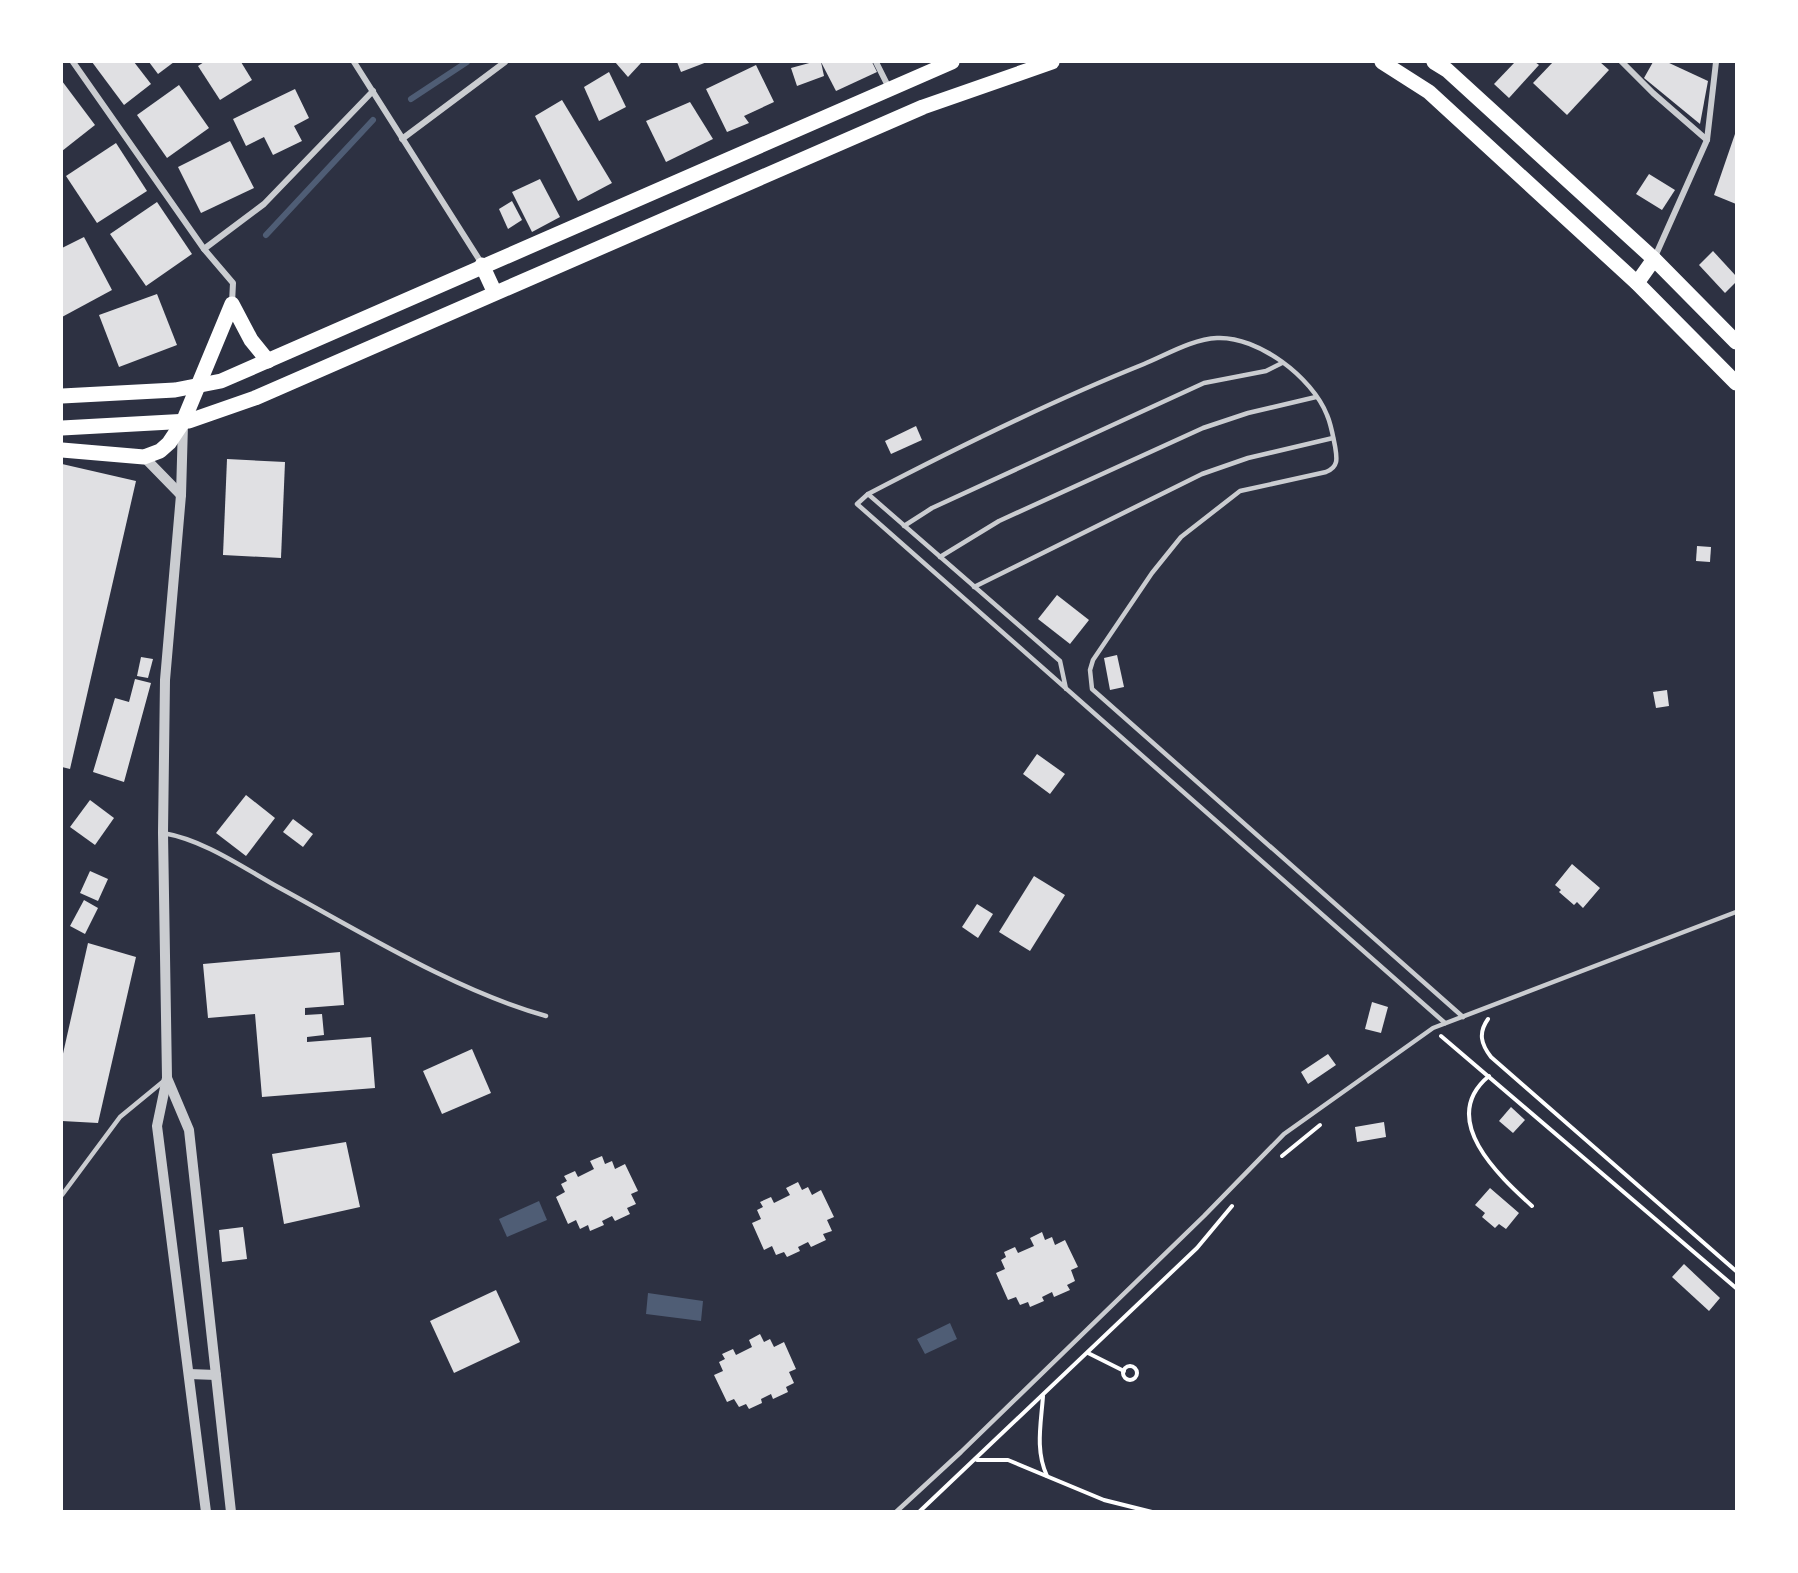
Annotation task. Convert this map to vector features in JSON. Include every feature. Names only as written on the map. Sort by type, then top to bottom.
[{"type":"main road","points":[[62,396],[197,388],[267,361],[946,62]]},
{"type":"main road","points":[[62,428],[183,422],[255,398],[494,291],[923,107],[1052,62]]},
{"type":"main road","points":[[1383,62],[1429,92],[1637,283],[1737,383]]},
{"type":"main road","points":[[1434,62],[1447,70],[1654,259],[1737,342]]},
{"type":"main road","points":[[1637,283],[1654,259]]},
{"type":"main road","points":[[482,265],[494,291]]},
{"type":"main road","points":[[232,304],[251,340],[267,361]]},
{"type":"main road","points":[[62,450],[144,457],[160,451],[169,443],[183,422],[232,304]]},
{"type":"main road","points":[[175,390],[183,422]]},
{"type":"street","points":[[73,62],[204,249],[233,283],[232,304]]},
{"type":"street","points":[[354,62],[482,265]]},
{"type":"street","points":[[402,139],[505,62]]},
{"type":"street","points":[[876,62],[890,88]]},
{"type":"street","points":[[1622,62],[1653,93],[1707,140]]},
{"type":"street","points":[[1654,259],[1707,140],[1716,62]]},
{"type":"street","points":[[204,249],[264,204],[373,91]]},
{"type":"street","points":[[183,422],[181,495],[165,680],[163,833],[167,1078],[157,1126],[206,1512]]},
{"type":"street","points":[[144,457],[181,495]]},
{"type":"street","points":[[167,1078],[189,1130],[231,1512]]},
{"type":"street","points":[[189,1374],[216,1375]]},
{"type":"lane","points":[[1445,1023],[857,504],[868,494],[951,451],[1102,381],[1206,339],[1229,338],[1255,345],[1282,363],[1316,397],[1328,415],[1337,459],[1331,470],[1240,491],[1181,537],[1152,573],[1093,660],[1089,681],[1092,689],[1463,1017]]},
{"type":"lane","points":[[904,526],[932,508],[1204,383],[1266,371],[1282,363]]},
{"type":"lane","points":[[940,557],[999,521],[1203,428],[1248,413],[1316,397]]},
{"type":"lane","points":[[974,587],[1218,468],[1333,438]]},
{"type":"lane","points":[[868,494],[1060,661],[1066,689]]},
{"type":"lane","points":[[163,833],[201,845],[370,937],[503,1004],[546,1016]]},
{"type":"lane","points":[[896,1512],[1053,1363],[1284,1134],[1433,1028],[1737,912]]},
{"type":"lane","points":[[62,1195],[120,1117],[167,1078]]},
{"type":"path","points":[[1480,1020],[1491,1016],[1481,1035],[1482,1046],[1491,1057],[1737,1271]]},
{"type":"path","points":[[1433,1028],[1737,1288]]},
{"type":"path","points":[[1431,1042],[1450,1031]]},
{"type":"path","points":[[1489,1076],[1474,1094],[1469,1112],[1479,1148],[1490,1165],[1533,1206]]},
{"type":"path","points":[[1275,1161],[1323,1123]]},
{"type":"path","points":[[920,1512],[1197,1248],[1235,1203]]},
{"type":"path","points":[[1088,1353],[1124,1371]]},
{"type":"path","points":[[1043,1396],[1039,1447],[1040,1460],[1048,1477]]},
{"type":"path","points":[[976,1460],[1008,1460],[1104,1500],[1152,1512]]},
{"type":"water","points":[[539,1201],[547,1220],[507,1237],[499,1219]]},
{"type":"water","points":[[648,1293],[703,1301],[701,1321],[646,1314]]},
{"type":"water","points":[[950,1323],[957,1339],[925,1354],[917,1339]]},
{"type":"building","points":[[92,62],[134,62],[151,84],[124,105]]},
{"type":"building","points":[[149,62],[174,62],[158,74]]},
{"type":"building","points":[[204,62],[241,62],[252,80],[220,100],[198,66]]},
{"type":"building","points":[[615,62],[640,62],[641,63],[628,77]]},
{"type":"building","points":[[677,62],[707,62],[681,72]]},
{"type":"building","points":[[821,62],[824,76],[797,86],[791,68]]},
{"type":"building","points":[[821,62],[872,62],[877,72],[836,91]]},
{"type":"building","points":[[1515,62],[1535,62],[1539,65],[1509,98],[1494,84]]},
{"type":"building","points":[[1553,62],[1600,62],[1609,70],[1567,115],[1533,83]]},
{"type":"building","points":[[1653,62],[1667,62],[1708,81],[1700,124],[1644,78]]},
{"type":"building","points":[[756,65],[774,102],[744,116],[749,123],[727,132],[706,89]]},
{"type":"building","points":[[609,72],[626,107],[599,121],[584,87]]},
{"type":"building","points":[[62,81],[95,125],[62,151]]},
{"type":"building","points":[[179,85],[209,128],[167,158],[137,115]]},
{"type":"building","points":[[295,89],[309,118],[294,126],[302,141],[273,155],[264,137],[246,146],[233,119]]},
{"type":"building","points":[[562,100],[612,183],[578,201],[535,116]]},
{"type":"building","points":[[690,102],[713,139],[666,162],[646,121]]},
{"type":"building","points":[[1736,131],[1736,204],[1714,195]]},
{"type":"building","points":[[230,141],[254,188],[201,213],[178,167]]},
{"type":"building","points":[[116,143],[147,191],[97,223],[66,176]]},
{"type":"building","points":[[1649,174],[1675,190],[1662,210],[1636,194]]},
{"type":"building","points":[[540,179],[560,217],[532,232],[512,192]]},
{"type":"building","points":[[512,201],[522,220],[508,229],[499,209]]},
{"type":"building","points":[[157,202],[192,254],[146,286],[110,234]]},
{"type":"building","points":[[84,237],[112,290],[62,317],[62,248]]},
{"type":"building","points":[[1713,251],[1736,276],[1736,282],[1725,293],[1699,265]]},
{"type":"building","points":[[157,294],[177,345],[119,367],[99,315]]},
{"type":"building","points":[[916,426],[922,440],[891,454],[885,441]]},
{"type":"building","points":[[227,459],[285,462],[281,558],[223,555]]},
{"type":"building","points":[[62,464],[136,481],[70,769],[62,767]]},
{"type":"building","points":[[1697,546],[1711,547],[1710,562],[1696,561]]},
{"type":"building","points":[[1057,595],[1089,620],[1070,644],[1038,619]]},
{"type":"building","points":[[1117,655],[1124,687],[1110,690],[1104,658]]},
{"type":"building","points":[[141,657],[153,659],[148,678],[137,676]]},
{"type":"building","points":[[135,679],[151,683],[124,782],[93,772],[115,698],[129,702]]},
{"type":"building","points":[[1667,690],[1669,706],[1656,708],[1653,692]]},
{"type":"building","points":[[1037,754],[1065,774],[1050,794],[1023,774]]},
{"type":"building","points":[[246,795],[275,818],[246,856],[216,833]]},
{"type":"building","points":[[90,800],[114,818],[95,845],[70,827]]},
{"type":"building","points":[[293,819],[313,834],[303,847],[283,832]]},
{"type":"building","points":[[1572,864],[1600,888],[1583,908],[1577,902],[1574,905],[1559,892],[1561,890],[1555,885]]},
{"type":"building","points":[[90,871],[108,879],[98,901],[80,893]]},
{"type":"building","points":[[1034,876],[1065,895],[1030,951],[999,932]]},
{"type":"building","points":[[84,900],[98,908],[85,934],[70,926]]},
{"type":"building","points":[[977,904],[993,914],[978,938],[962,927]]},
{"type":"building","points":[[88,943],[136,957],[98,1123],[62,1121],[62,1058]]},
{"type":"building","points":[[340,952],[344,1005],[305,1008],[305,1015],[322,1014],[324,1035],[307,1037],[307,1042],[371,1037],[375,1088],[262,1097],[255,1014],[208,1018],[203,964]]},
{"type":"building","points":[[1372,1002],[1388,1007],[1381,1033],[1365,1029]]},
{"type":"building","points":[[472,1049],[491,1093],[442,1114],[423,1071]]},
{"type":"building","points":[[1328,1054],[1336,1065],[1308,1084],[1301,1072]]},
{"type":"building","points":[[1511,1107],[1525,1120],[1513,1133],[1499,1121]]},
{"type":"building","points":[[1384,1122],[1386,1137],[1357,1142],[1355,1127]]},
{"type":"building","points":[[346,1142],[360,1207],[284,1224],[272,1154]]},
{"type":"building","points":[[602,1156],[605,1164],[612,1161],[615,1169],[625,1164],[638,1191],[631,1194],[636,1204],[627,1208],[630,1214],[615,1221],[612,1216],[602,1221],[604,1225],[590,1231],[588,1225],[580,1229],[576,1220],[568,1224],[556,1197],[565,1192],[561,1184],[567,1181],[564,1176],[575,1171],[578,1177],[594,1169],[590,1161]]},
{"type":"building","points":[[798,1182],[802,1190],[808,1187],[812,1195],[821,1190],[834,1217],[827,1220],[832,1231],[823,1234],[826,1240],[811,1247],[808,1242],[798,1247],[800,1251],[787,1257],[784,1252],[776,1255],[772,1246],[764,1250],[752,1223],[761,1219],[757,1210],[763,1207],[760,1202],[771,1197],[774,1203],[790,1195],[786,1188]]},
{"type":"building","points":[[1490,1188],[1519,1213],[1506,1229],[1499,1224],[1495,1228],[1482,1217],[1485,1213],[1475,1205]]},
{"type":"building","points":[[243,1227],[247,1259],[222,1262],[219,1230]]},
{"type":"building","points":[[1042,1232],[1045,1240],[1052,1237],[1055,1245],[1065,1240],[1078,1267],[1071,1270],[1075,1281],[1067,1285],[1070,1290],[1054,1297],[1052,1292],[1042,1297],[1044,1301],[1030,1307],[1028,1302],[1020,1305],[1016,1297],[1008,1300],[996,1273],[1005,1269],[1001,1260],[1006,1257],[1004,1252],[1015,1247],[1018,1253],[1034,1246],[1030,1238]]},
{"type":"building","points":[[1684,1264],[1720,1298],[1709,1311],[1672,1277]]},
{"type":"building","points":[[496,1290],[520,1342],[454,1373],[430,1321]]},
{"type":"building","points":[[760,1334],[764,1342],[770,1339],[774,1347],[784,1342],[796,1369],[789,1372],[794,1383],[786,1387],[788,1392],[773,1399],[771,1394],[761,1399],[762,1403],[749,1409],[746,1404],[739,1407],[734,1399],[727,1402],[714,1375],[723,1371],[719,1362],[725,1359],[722,1354],[733,1349],[736,1355],[752,1347],[749,1340]]},
{"type":"waterway","points":[[411,99],[467,62]]},
{"type":"waterway","points":[[266,235],[373,120]]}]
